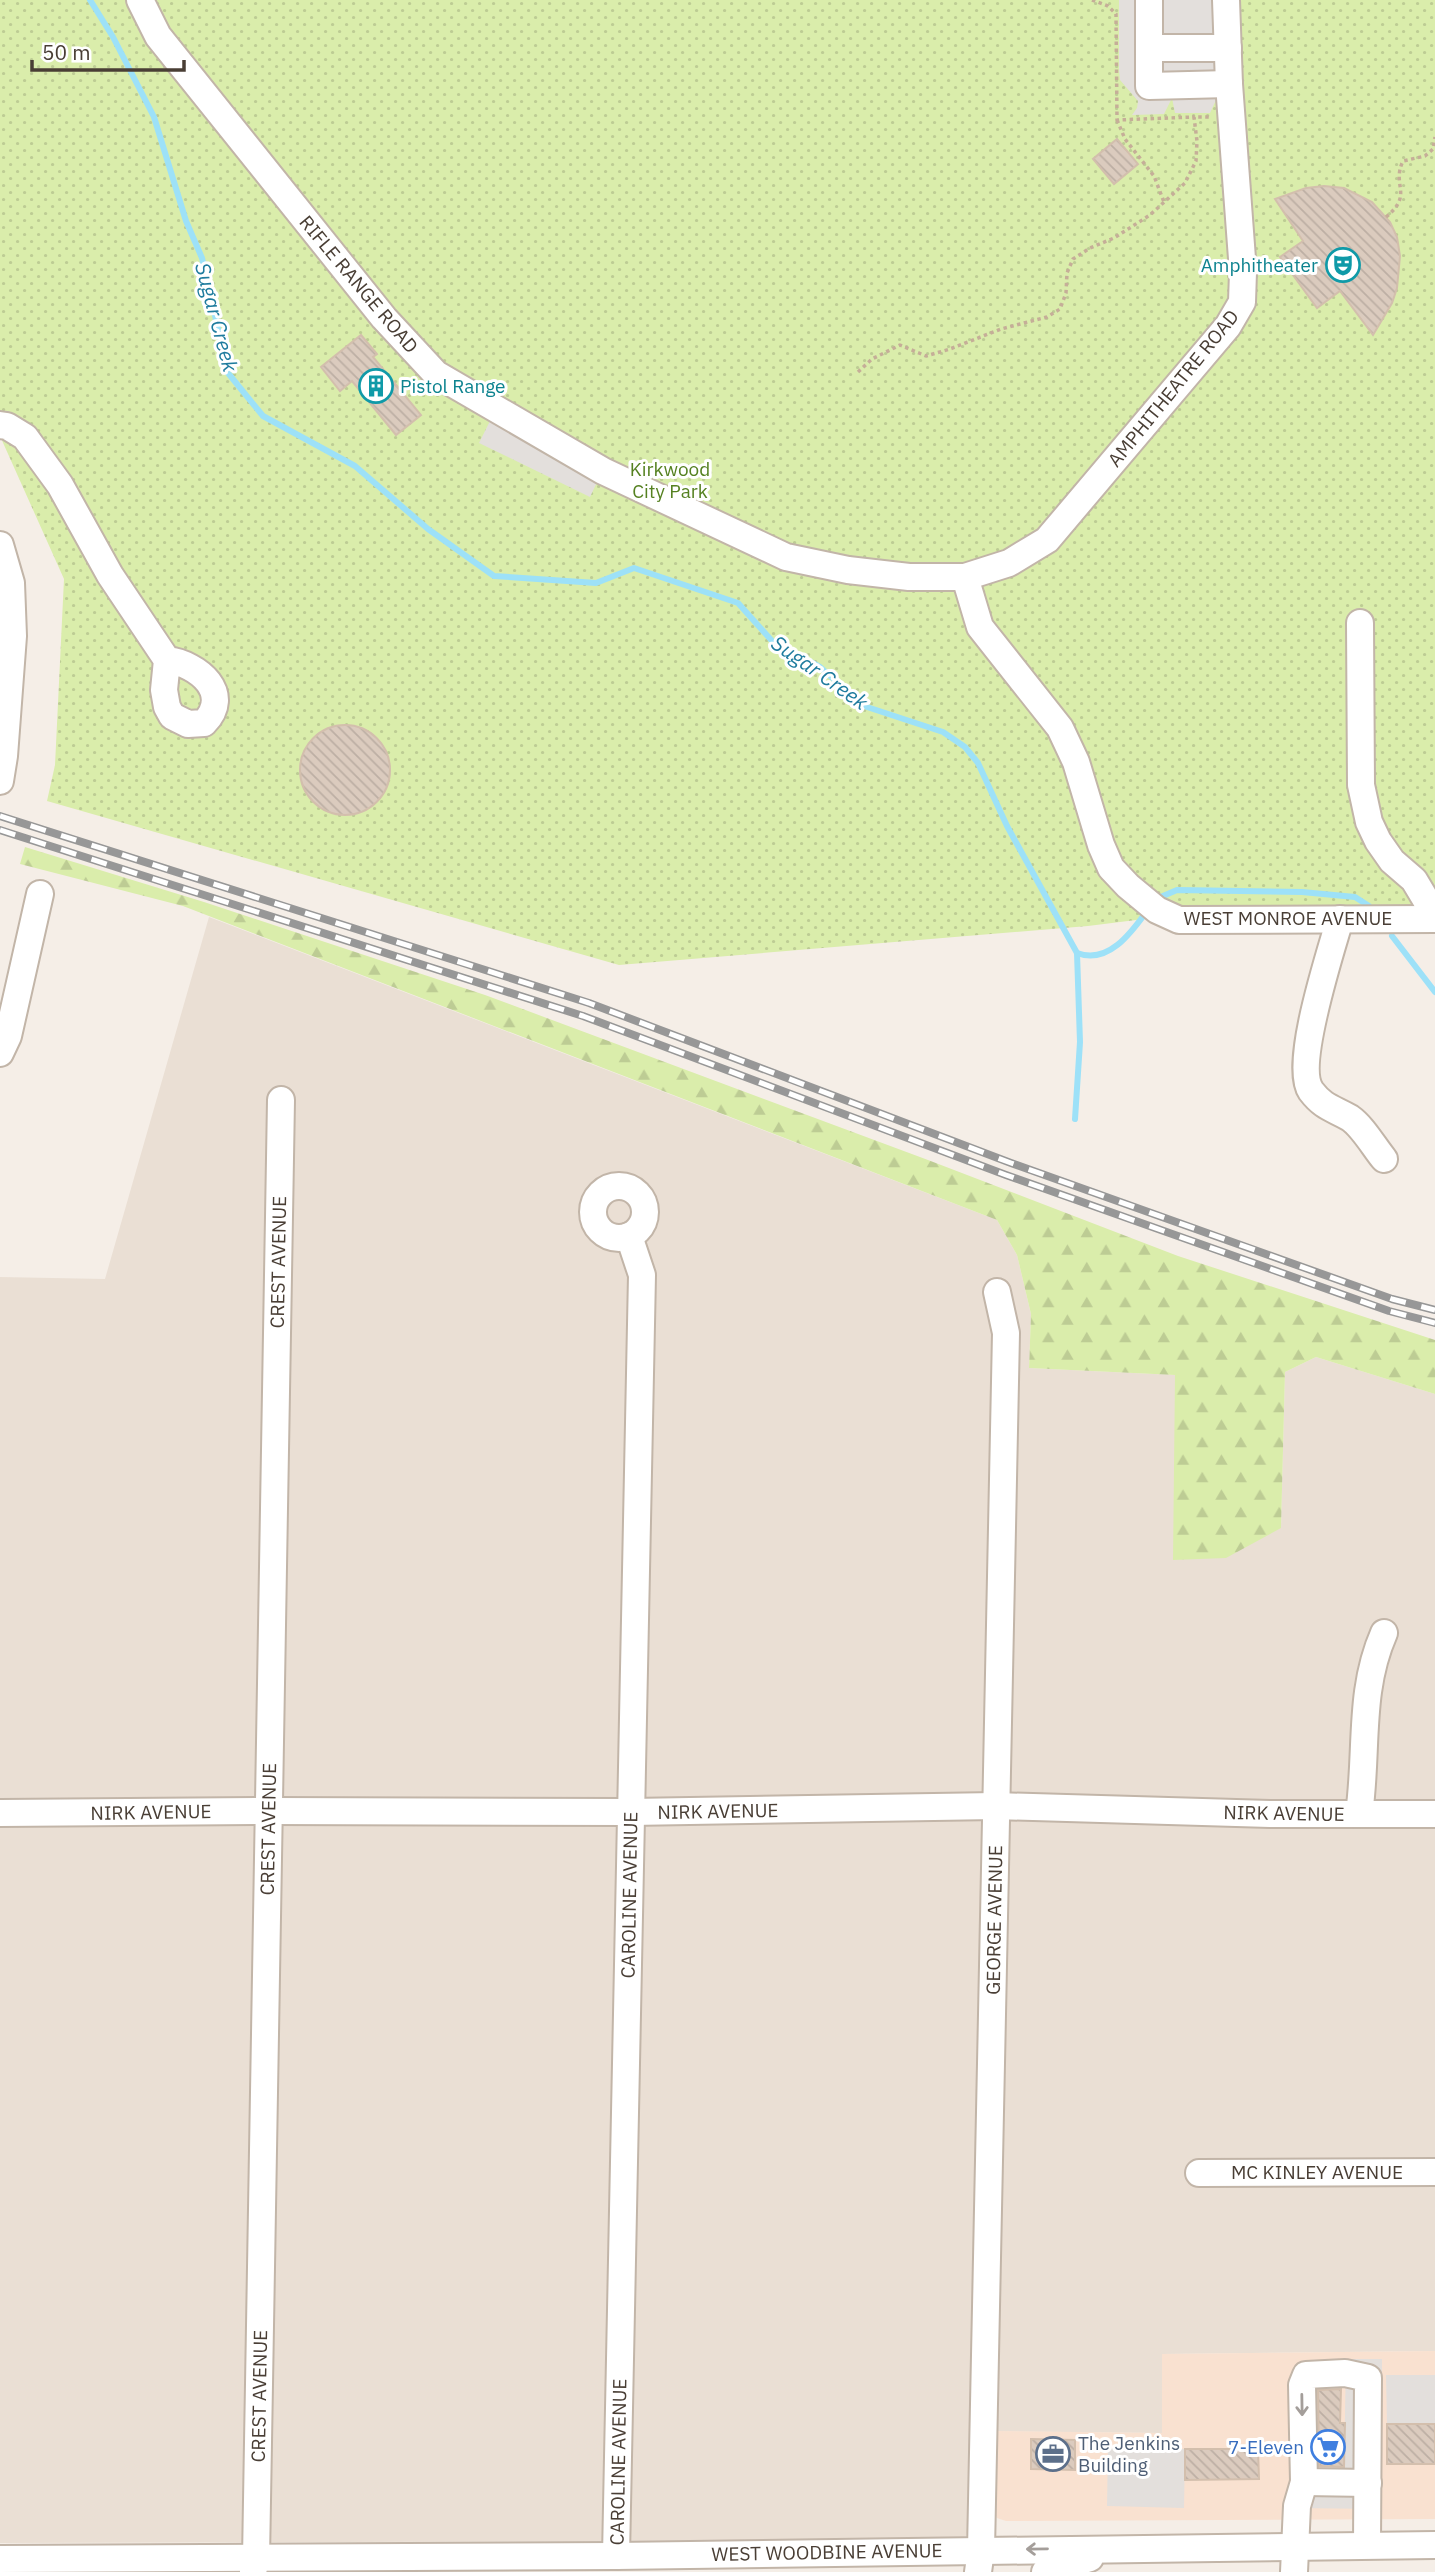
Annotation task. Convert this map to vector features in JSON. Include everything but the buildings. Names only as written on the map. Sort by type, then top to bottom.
[{"type":"street","name":"RIFLE RANGE ROAD","points":[[140,0],[158,36],[384,318],[436,374],[603,471],[786,557],[848,570],[909,578],[965,577]]},
{"type":"street","points":[[1149,0],[1149,86],[1229,85]]},
{"type":"street","name":"AMPHITHEATRE ROAD","points":[[965,577],[1009,563],[1047,541],[1228,326],[1242,302],[1243,272],[1229,85],[1226,0]]},
{"type":"street","points":[[1149,48],[1228,47]]},
{"type":"street","points":[[0,425],[7,426],[25,437],[53,475],[110,575],[167,660]]},
{"type":"street","points":[[0,545],[11,583],[6,636],[2,768]]},
{"type":"street","name":"WEST MONROE AVENUE","points":[[965,577],[980,627],[1060,728],[1076,762],[1111,868],[1157,910],[1180,920],[1435,917]]},
{"type":"street","points":[[1360,623],[1361,785],[1369,822],[1392,861],[1414,880],[1435,917]]},
{"type":"street","points":[[0,1053],[8,1036],[40,894]]},
{"type":"street","points":[[1340,919],[1312,1018],[1307,1067],[1308,1087],[1323,1106],[1352,1119],[1384,1159]]},
{"type":"street","name":"CREST AVENUE","points":[[254,2565],[281,1100]]},
{"type":"street","name":"CAROLINE AVENUE","points":[[616,2556],[642,1275],[629,1236]]},
{"type":"street","name":"GEORGE AVENUE","points":[[979,2561],[1006,1333],[997,1292]]},
{"type":"street","points":[[1359,1814],[1365,1753],[1365,1700],[1371,1667],[1384,1633]]},
{"type":"street","name":"NIRK AVENUE","points":[[0,1814],[269,1811],[631,1812],[996,1806],[1435,1814]]},
{"type":"street","name":"MC KINLEY AVENUE","points":[[1199,2173],[1435,2172]]},
{"type":"street","points":[[1294,2572],[1297,2506],[1304,2482],[1302,2385],[1306,2375],[1345,2373],[1368,2378],[1367,2545]]},
{"type":"street","points":[[1304,2482],[1368,2483]]},
{"type":"street","name":"WEST WOODBINE AVENUE","points":[[0,2559],[254,2565],[616,2556],[979,2561],[1129,2548],[1435,2545]]},
{"type":"street","points":[[1054,2570],[1129,2548]]},
{"type":"path","points":[[858,372],[872,359],[900,345],[926,356],[1001,329],[1047,317],[1060,309],[1066,293],[1067,273],[1073,259],[1114,238],[1150,215],[1185,183],[1196,161],[1194,117],[1232,117]]},
{"type":"path","points":[[1117,120],[1125,139],[1154,176],[1164,202]]},
{"type":"path","points":[[1386,217],[1396,209],[1401,199],[1398,171],[1403,161],[1424,156],[1433,149],[1435,137]]},
{"type":"shaded area","points":[[1119,0],[1216,0],[1217,98],[1210,113],[1175,113],[1172,98],[1164,114],[1132,115],[1138,101],[1120,80]]},
{"type":"shaded area","points":[[498,405],[608,459],[590,497],[479,443]]},
{"type":"shaded area","points":[[209,917],[997,1220],[1017,1255],[1031,1314],[1029,1368],[1175,1375],[1281,1528],[1285,1372],[1316,1357],[1435,1394],[1435,1807],[1170,1803],[1170,1826],[1435,1828],[1435,2351],[1163,2354],[1163,2433],[970,2431],[968,2529],[966,2536],[957,2540],[0,2543],[0,1277],[105,1279]]},
{"type":"shaded area","points":[[1435,2351],[1435,2519],[1006,2521],[997,2518],[993,2510],[992,2431],[1162,2433],[1162,2354]]},
{"type":"shaded area","points":[[1346,2359],[1382,2359],[1381,2509],[1290,2508],[1290,2471],[1344,2471]]},
{"type":"shaded area","points":[[1386,2375],[1435,2375],[1435,2424],[1387,2424]]},
{"type":"shaded area","points":[[1108,2448],[1185,2449],[1184,2508],[1107,2506]]},
{"type":"green space","name":"Kirkwood City Park","points":[[0,0],[1435,0],[1435,909],[1192,913],[1088,926],[619,965],[47,801],[55,765],[64,579],[0,436]]},
{"type":"green space","points":[[25,847],[204,902],[485,995],[1178,1256],[1435,1340],[1435,1394],[1316,1357],[1285,1372],[1281,1528],[1226,1558],[1173,1560],[1175,1375],[1029,1368],[1031,1314],[1017,1255],[997,1220],[183,906],[20,864]]},
{"type":"waterway","name":"Sugar Creek","points":[[90,0],[113,37],[154,117],[186,221],[202,258],[228,373],[263,416],[355,466],[428,529],[494,576],[596,583],[634,568],[738,603],[773,642],[820,667],[864,706],[943,732],[965,747],[978,763],[1007,826],[1077,953],[1080,1042],[1075,1119]]},
{"type":"waterway","name":"Sugar Creek","points":[[1156,899],[1177,890],[1302,892],[1355,897],[1369,906]]},
{"type":"waterway","name":"Sugar Creek","points":[[1077,953],[1088,956],[1109,951],[1134,929],[1147,911]]},
{"type":"waterway","name":"Sugar Creek","points":[[1392,936],[1435,992]]},
{"type":"railway","points":[[0,816],[589,1003],[1011,1163],[1392,1299],[1435,1310]]},
{"type":"railway","points":[[0,830],[583,1016],[1006,1175],[1389,1311],[1435,1323]]},
{"type":"place","name":"Amphitheater","points":[[1343,265]]},
{"type":"place","name":"Pistol Range","points":[[376,386]]},
{"type":"place","name":"7-Eleven","points":[[1328,2447]]},
{"type":"place","name":"The Jenkins Building","points":[[1053,2454]]}]
